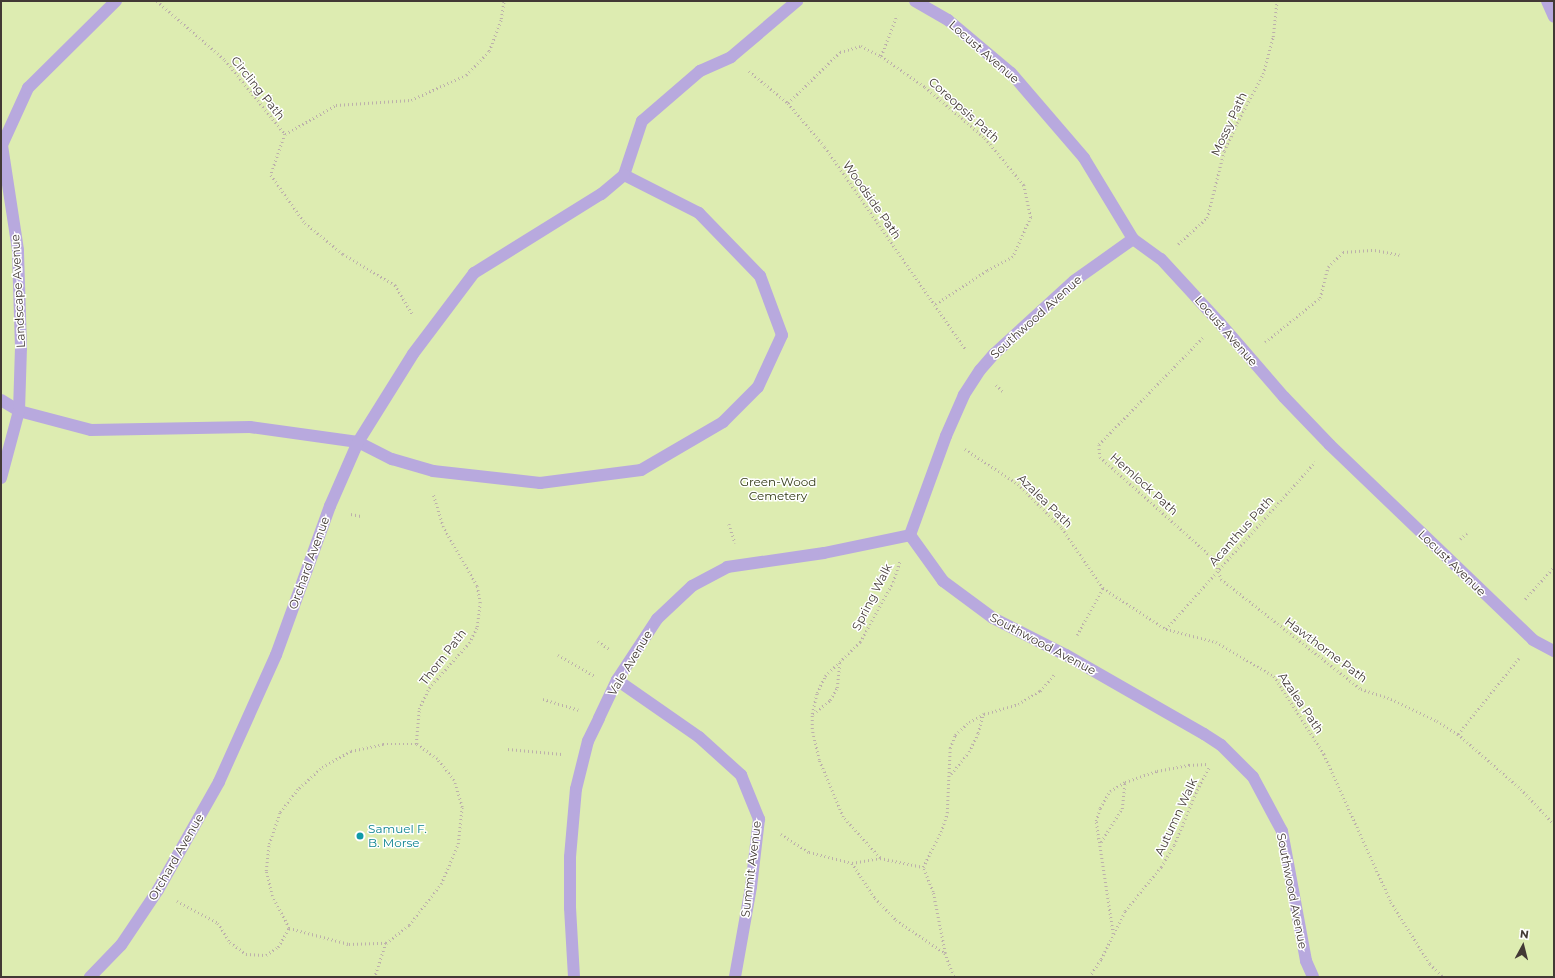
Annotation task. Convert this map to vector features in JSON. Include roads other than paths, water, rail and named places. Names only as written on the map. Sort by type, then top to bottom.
[{"type":"lane","name":"Landscape Avenue","points":[[1,478],[19,411],[21,348],[18,250],[2,145],[28,88],[116,1]]},
{"type":"lane","points":[[1,400],[19,411],[91,430],[250,427],[358,442],[392,459],[433,471],[540,483],[641,470],[723,422],[758,387],[782,335],[760,276],[699,213],[624,175],[642,121],[700,71],[732,57],[797,1]]},
{"type":"lane","name":"Locust Avenue","points":[[915,1],[948,20],[1011,73],[1084,158],[1133,239],[1161,259],[1330,445],[1509,618],[1533,640],[1554,651]]},
{"type":"lane","points":[[1547,1],[1554,17]]},
{"type":"lane","name":"Orchard Avenue","points":[[90,977],[121,946],[158,890],[219,782],[276,655],[330,506],[358,442],[413,354],[474,273],[601,194],[624,175]]},
{"type":"lane","name":"Southwood Avenue","points":[[1133,239],[1074,281],[994,354],[980,370],[964,395],[946,436],[910,535],[943,581],[993,618],[1066,655],[1204,734],[1221,745],[1253,777],[1282,831],[1306,961],[1313,977]]},
{"type":"lane","name":"Vale Avenue","points":[[574,977],[570,908],[570,864],[576,789],[588,741],[617,680],[657,619],[692,586],[727,567],[824,553],[910,535]]},
{"type":"lane","name":"Summit Avenue","points":[[617,680],[699,737],[741,775],[759,819],[751,887],[735,977]]},
{"type":"place","name":"Samuel F. B. Morse","points":[[360,836]]},
{"type":"park label","name":"Green-Wood Cemetery","points":[[778,489]]}]
